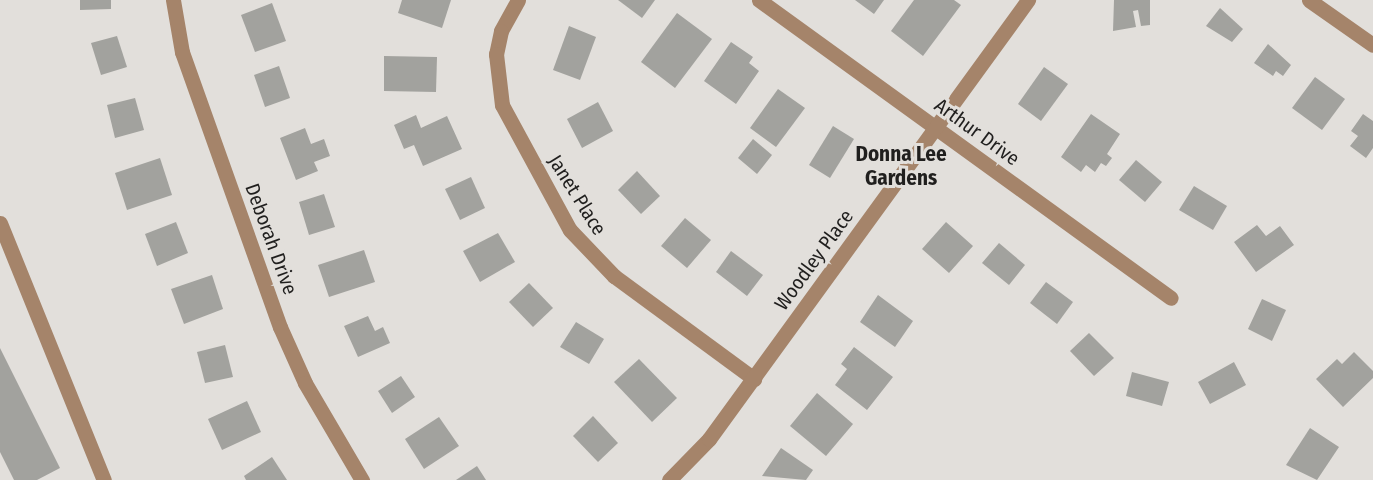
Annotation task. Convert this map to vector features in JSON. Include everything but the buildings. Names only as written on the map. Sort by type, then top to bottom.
[{"type":"street","name":"Deborah Drive","points":[[173,0],[182,52],[280,327],[305,383],[362,480]]},
{"type":"street","name":"Janet Place","points":[[518,0],[501,31],[496,54],[502,105],[570,230],[614,276],[754,379]]},
{"type":"street","name":"Arthur Drive","points":[[759,0],[1171,298]]},
{"type":"street","name":"Woodley Place","points":[[669,480],[709,439],[754,379],[1028,0]]},
{"type":"street","points":[[1309,0],[1373,45]]},
{"type":"street","points":[[0,223],[104,480]]},
{"type":"district","name":"Donna Lee Gardens","points":[[901,166]]}]
